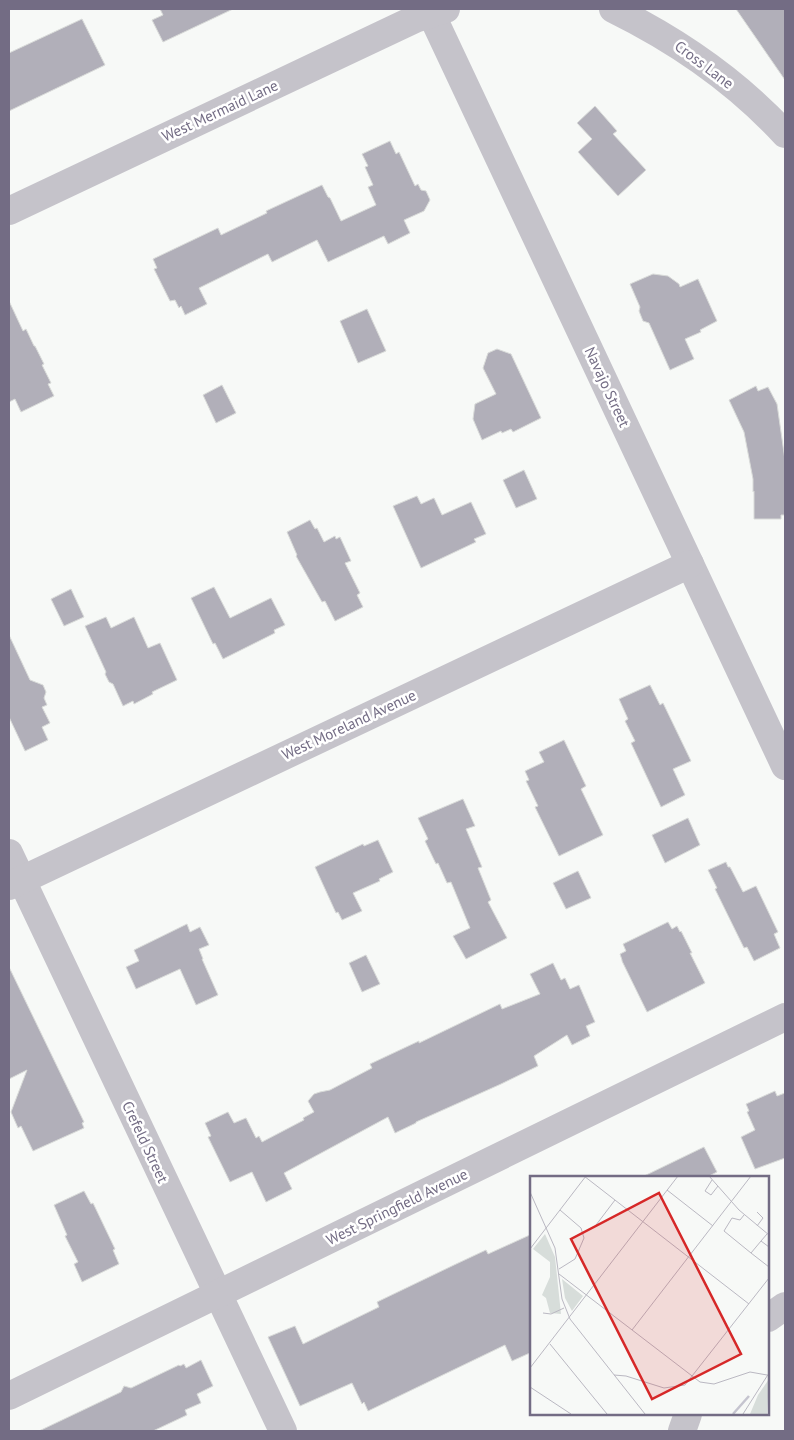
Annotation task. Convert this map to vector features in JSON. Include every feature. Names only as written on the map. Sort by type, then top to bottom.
[{"type":"street","name":"Cross Lane","points":[[613,9],[671,40],[699,59],[756,105],[785,134]]},
{"type":"street","name":"West Mermaid Lane","points":[[9,211],[415,19],[436,11]]},
{"type":"street","name":"Navajo Street","points":[[436,11],[785,766]]},
{"type":"street","name":"West Moreland Avenue","points":[[15,883],[690,564]]},
{"type":"street","name":"Crefeld Street","points":[[9,853],[15,883],[283,1431]]},
{"type":"street","name":"West Springfield Avenue","points":[[9,1396],[785,1017]]},
{"type":"street","points":[[769,1317],[785,1306]]},
{"type":"street","points":[[682,1431],[688,1415]]},
{"type":"building","points":[[160,9],[233,9],[163,42],[152,20],[163,15]]},
{"type":"building","points":[[736,9],[785,9],[785,80]]},
{"type":"building","points":[[82,19],[105,65],[9,111],[9,53]]},
{"type":"building","points":[[595,106],[617,131],[613,134],[646,170],[618,196],[578,152],[592,139],[577,123]]},
{"type":"building","points":[[390,141],[396,154],[399,152],[415,186],[418,184],[421,190],[426,191],[430,200],[424,211],[404,220],[410,233],[388,244],[384,236],[328,262],[317,240],[272,262],[268,254],[199,288],[207,304],[185,315],[181,306],[179,308],[175,300],[170,301],[154,269],[157,268],[153,259],[218,228],[221,235],[267,213],[266,211],[322,185],[341,221],[376,205],[368,187],[373,185],[365,167],[368,166],[362,154]]},
{"type":"building","points":[[653,274],[668,276],[679,284],[680,287],[698,279],[717,321],[700,330],[701,332],[685,339],[694,359],[670,370],[649,323],[643,321],[639,311],[640,307],[630,284]]},
{"type":"building","points":[[9,301],[23,331],[26,329],[44,364],[42,365],[51,383],[48,384],[54,396],[21,412],[15,399],[9,402]]},
{"type":"building","points":[[367,309],[386,351],[358,363],[340,321]]},
{"type":"building","points":[[497,349],[511,354],[541,418],[513,432],[511,429],[502,433],[501,431],[482,440],[473,419],[475,404],[496,394],[483,368],[488,353]]},
{"type":"building","points":[[222,385],[236,413],[216,423],[203,395]]},
{"type":"building","points":[[756,386],[758,391],[768,387],[777,404],[785,460],[785,515],[781,515],[781,519],[754,519],[753,479],[744,432],[729,400]]},
{"type":"building","points":[[524,470],[537,499],[516,508],[503,480]]},
{"type":"building","points":[[417,496],[421,504],[434,498],[442,515],[471,502],[486,534],[474,539],[476,542],[421,568],[393,506]]},
{"type":"building","points":[[310,520],[315,529],[317,528],[324,542],[335,536],[336,539],[340,537],[351,561],[345,563],[360,593],[357,595],[363,607],[335,621],[325,601],[322,602],[296,556],[287,532]]},
{"type":"building","points":[[214,587],[230,618],[271,598],[285,625],[274,630],[275,633],[223,659],[215,643],[213,644],[191,598]]},
{"type":"building","points":[[71,589],[84,617],[64,626],[51,599]]},
{"type":"building","points":[[106,617],[111,628],[134,617],[148,648],[160,643],[177,680],[152,692],[153,694],[134,704],[133,701],[123,706],[113,684],[109,682],[105,674],[106,672],[85,626]]},
{"type":"building","points":[[9,635],[30,680],[43,685],[46,692],[44,698],[47,705],[42,707],[50,723],[42,727],[48,740],[25,751],[9,717]]},
{"type":"building","points":[[650,685],[660,705],[663,703],[691,761],[673,769],[685,795],[661,807],[631,743],[635,741],[625,721],[628,719],[619,699]]},
{"type":"building","points":[[564,740],[586,786],[581,789],[603,835],[559,856],[535,807],[538,806],[526,781],[529,780],[525,771],[544,762],[539,752]]},
{"type":"building","points":[[463,799],[475,826],[466,829],[482,867],[478,868],[491,900],[488,902],[507,938],[466,959],[453,936],[470,928],[451,882],[447,883],[425,841],[428,839],[418,818]]},
{"type":"building","points":[[688,818],[700,845],[665,863],[652,835]]},
{"type":"building","points":[[378,840],[393,872],[379,879],[380,881],[353,893],[362,911],[342,920],[338,912],[336,913],[315,867],[363,844],[364,846]]},
{"type":"building","points":[[726,862],[743,892],[756,886],[778,932],[774,934],[780,948],[754,961],[747,947],[744,948],[715,889],[717,888],[708,870]]},
{"type":"building","points":[[578,871],[591,898],[566,909],[553,883]]},
{"type":"building","points":[[668,922],[672,929],[677,926],[681,931],[705,983],[647,1012],[620,954],[626,951],[623,944]]},
{"type":"building","points":[[187,924],[190,932],[200,927],[209,945],[199,949],[218,995],[196,1005],[180,969],[136,989],[126,967],[139,961],[134,950]]},
{"type":"building","points":[[366,955],[380,984],[362,992],[349,963]]},
{"type":"building","points":[[553,963],[561,980],[565,978],[570,989],[579,985],[595,1022],[586,1026],[590,1036],[572,1045],[567,1035],[534,1056],[538,1066],[395,1133],[388,1117],[284,1173],[292,1189],[266,1202],[252,1172],[230,1182],[208,1137],[211,1136],[205,1123],[228,1112],[234,1123],[246,1118],[256,1138],[259,1136],[262,1142],[304,1120],[303,1118],[314,1112],[308,1101],[314,1094],[330,1090],[372,1068],[370,1064],[500,1004],[502,1009],[540,994],[530,974]]},
{"type":"building","points":[[9,967],[84,1122],[82,1123],[84,1128],[33,1151],[21,1126],[18,1128],[11,1112],[27,1070],[9,1079]]},
{"type":"building","points":[[775,1091],[777,1096],[785,1093],[785,1158],[755,1169],[741,1137],[755,1130],[747,1112],[749,1111],[746,1104]]},
{"type":"building","points":[[704,1147],[717,1172],[709,1176],[644,1176]]},
{"type":"building","points":[[84,1191],[91,1204],[93,1203],[115,1249],[113,1250],[119,1264],[82,1282],[74,1264],[78,1262],[65,1236],[67,1235],[54,1205]]},
{"type":"building","points":[[530,1235],[530,1353],[512,1361],[505,1345],[368,1411],[364,1402],[362,1404],[352,1383],[300,1406],[268,1337],[295,1326],[303,1344],[379,1307],[377,1302],[486,1250],[488,1254]]},
{"type":"building","points":[[201,1360],[213,1386],[197,1394],[201,1403],[185,1410],[187,1415],[153,1431],[39,1431],[121,1392],[124,1386],[131,1388],[179,1365],[184,1364],[186,1368]]}]
